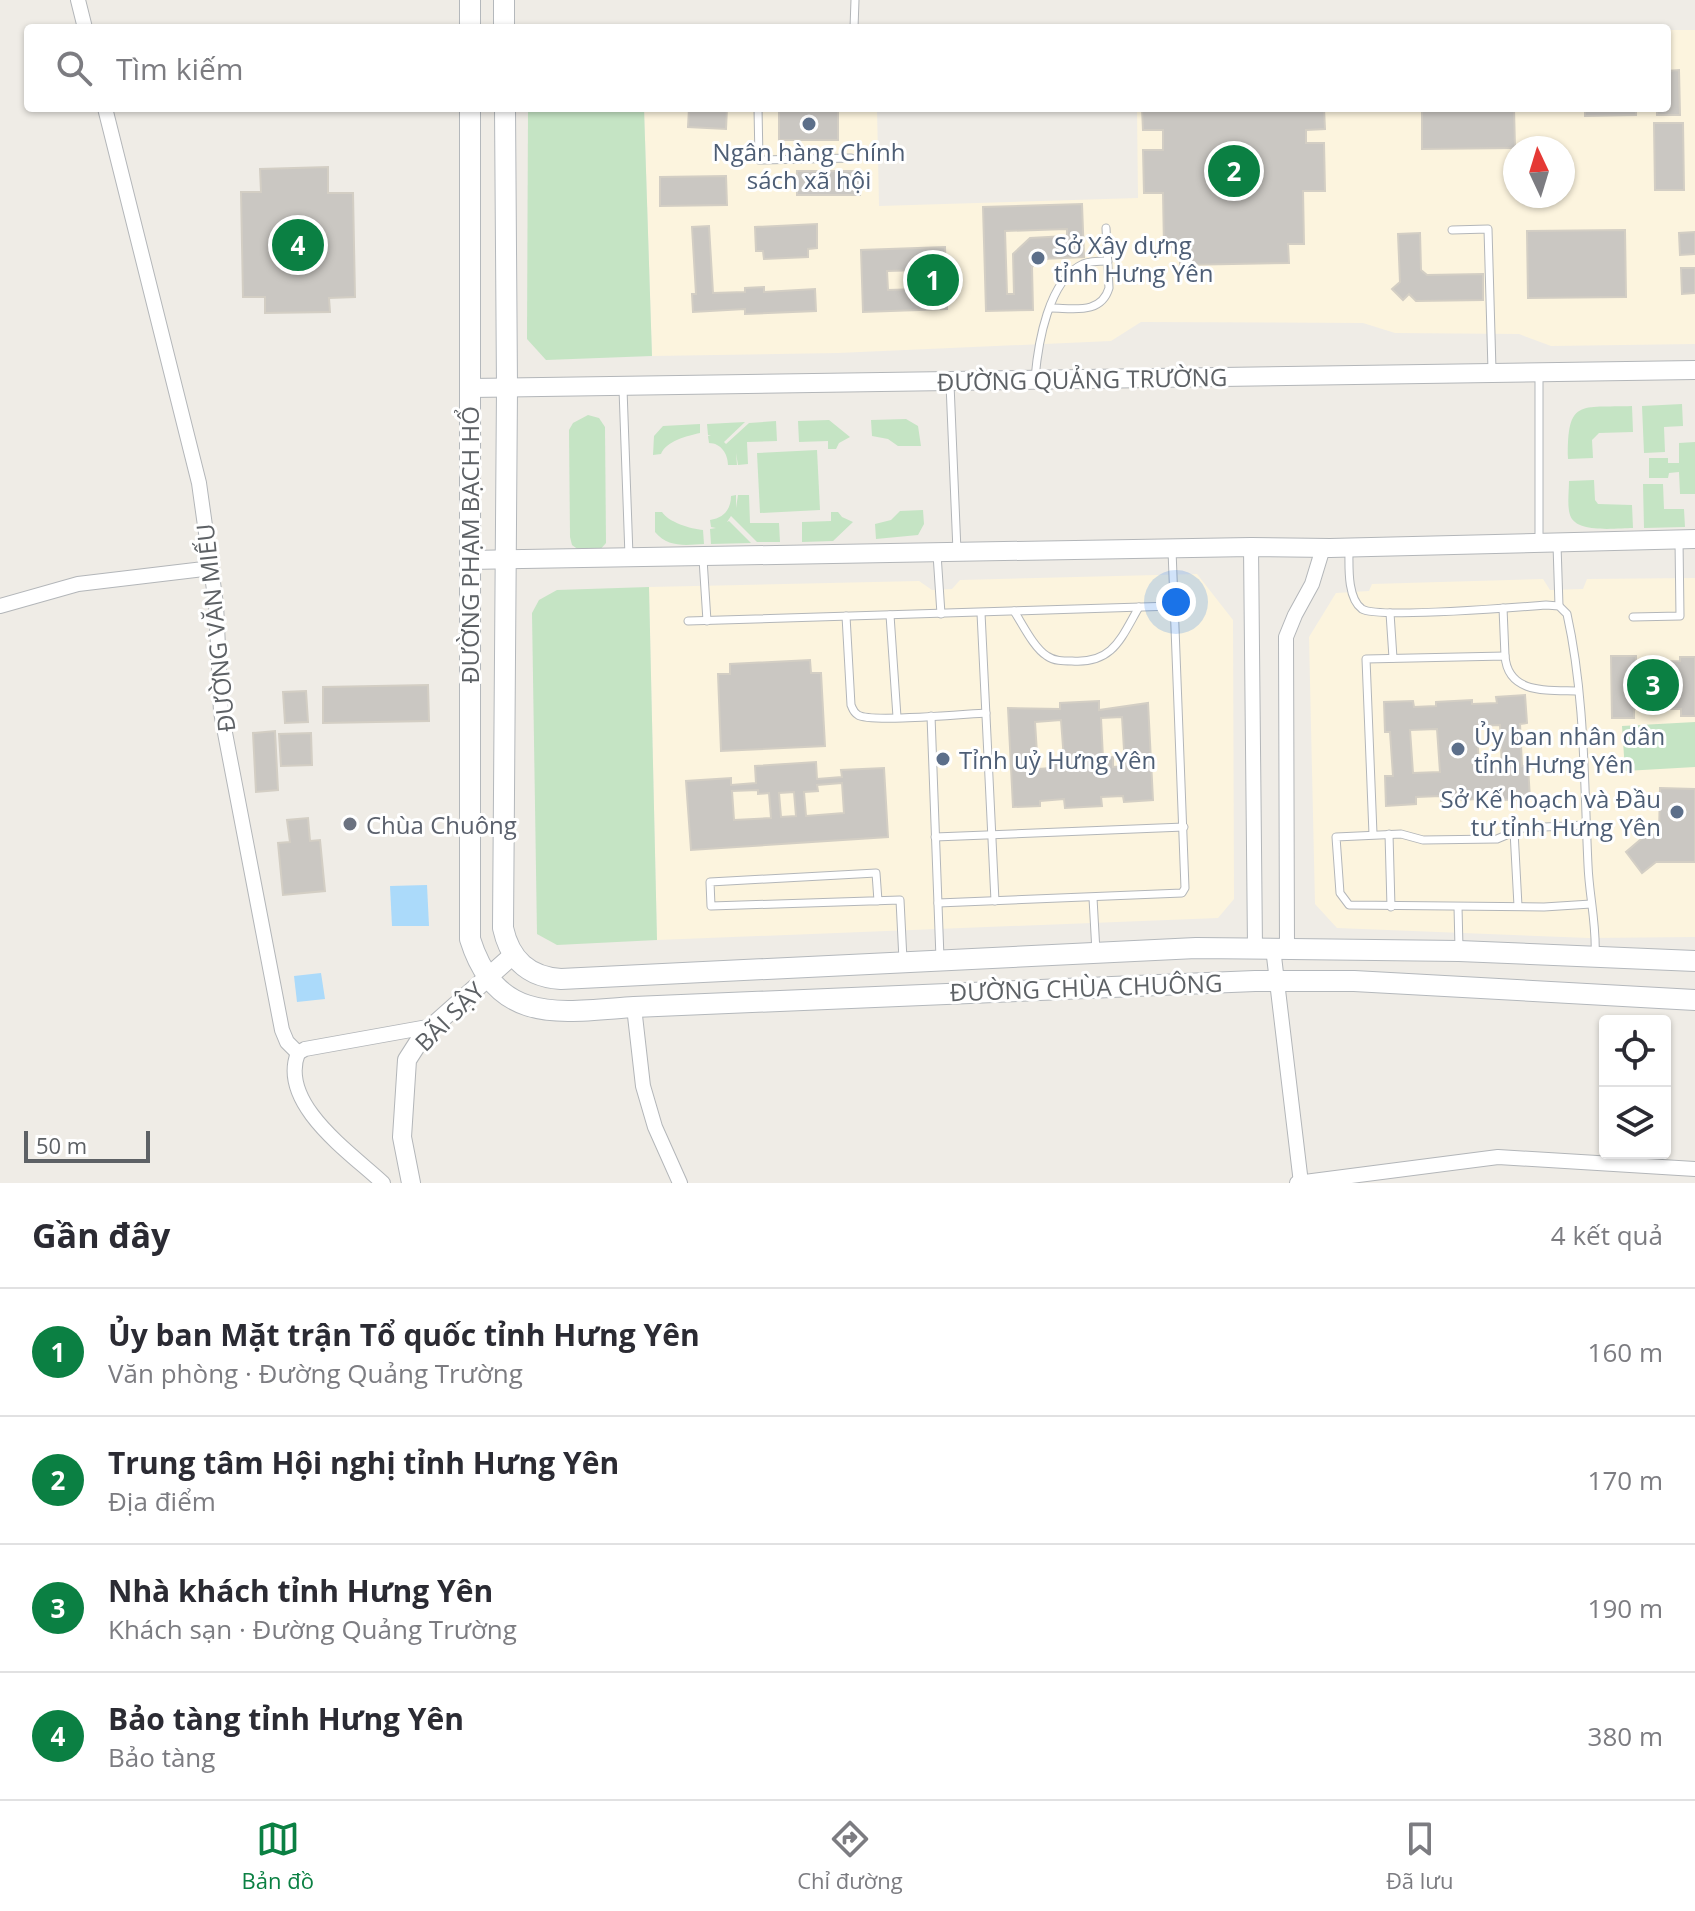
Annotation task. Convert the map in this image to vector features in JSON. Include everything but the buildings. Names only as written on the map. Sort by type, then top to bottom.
[{"type":"main road","points":[[470,0],[470,24]]},
{"type":"main road","points":[[504,0],[504,24]]},
{"type":"main road","name":"ĐƯỜNG PHẠM BẠCH HỔ","points":[[470,112],[470,939],[487,978]]},
{"type":"main road","name":"ĐƯỜNG PHẠM BẠCH HỔ","points":[[505,112],[507,388],[503,928],[513,955]]},
{"type":"main road","name":"ĐƯỜNG CHÙA CHUÔNG","points":[[513,955],[534,973],[561,979],[1196,948],[1459,951],[1695,961]]},
{"type":"main road","points":[[1561,956],[1562,992]]},
{"type":"main road","points":[[986,958],[987,991]]},
{"type":"main road","name":"ĐƯỜNG CHÙA CHUÔNG","points":[[487,978],[512,999],[542,1011],[564,1012],[1178,982],[1354,981],[1695,1000]]},
{"type":"street","points":[[78,0],[84,24]]},
{"type":"street","name":"ĐƯỜNG VĂN MIẾU","points":[[106,112],[199,483],[217,619],[221,712],[282,1030],[287,1042],[298,1053]]},
{"type":"street","name":"ĐƯỜNG QUẢNG TRƯỜNG","points":[[469,388],[1695,370]]},
{"type":"street","points":[[469,560],[1172,548],[1348,548],[1687,539]]},
{"type":"street","points":[[1251,547],[1272,948],[1299,1183],[1498,1157],[1695,1169]]},
{"type":"street","points":[[1272,948],[1286,637],[1312,584],[1323,548]]},
{"type":"street","points":[[0,606],[78,584],[212,568]]},
{"type":"street","name":"BÃI SẬY","points":[[411,1183],[402,1137],[407,1060],[423,1035],[513,955]]},
{"type":"street","points":[[634,1007],[643,1086],[655,1127],[680,1183]]},
{"type":"street","points":[[383,1183],[330,1135],[303,1103],[294,1072],[298,1053],[305,1049],[433,1026]]},
{"type":"lane","points":[[854,24],[855,0]]},
{"type":"lane","points":[[758,112],[759,160],[851,158]]},
{"type":"lane","points":[[1051,308],[1101,305],[1109,288],[1106,228]]},
{"type":"lane","points":[[1452,230],[1488,229],[1492,372]]},
{"type":"lane","points":[[1035,380],[1038,345],[1051,308],[1071,272],[1085,263],[1108,261]]},
{"type":"lane","points":[[1539,373],[1548,541],[1559,606],[1567,614],[1571,628],[1578,691],[1595,957]]},
{"type":"lane","points":[[950,381],[957,552]]},
{"type":"lane","points":[[623,386],[629,558]]},
{"type":"lane","points":[[1633,617],[1680,616],[1687,539]]},
{"type":"lane","points":[[938,903],[1182,893],[1185,888],[1184,827],[1172,548]]},
{"type":"lane","points":[[1348,548],[1350,580],[1358,605],[1364,611],[1390,613],[1559,606]]},
{"type":"lane","points":[[937,552],[941,614]]},
{"type":"lane","points":[[703,557],[707,621]]},
{"type":"lane","points":[[688,621],[1174,606]]},
{"type":"lane","points":[[1014,611],[1045,655],[1056,660],[1081,662],[1104,657],[1114,648],[1139,607]]},
{"type":"lane","points":[[1503,608],[1506,667],[1522,686],[1535,690],[1578,691]]},
{"type":"lane","points":[[981,613],[995,901]]},
{"type":"lane","points":[[1390,613],[1393,658]]},
{"type":"lane","points":[[890,615],[897,717]]},
{"type":"lane","points":[[846,616],[854,713],[861,717],[986,713]]},
{"type":"lane","points":[[1373,834],[1366,659],[1505,656]]},
{"type":"lane","points":[[931,716],[940,960]]},
{"type":"lane","points":[[1586,825],[1523,828],[1497,839],[1423,840],[1401,834],[1336,837],[1340,893],[1349,905],[1458,907],[1591,904]]},
{"type":"lane","points":[[935,837],[1184,827]]},
{"type":"lane","points":[[1514,831],[1518,906]]},
{"type":"lane","points":[[1389,834],[1391,907]]},
{"type":"lane","points":[[878,901],[876,873],[710,882],[711,906],[878,901],[900,900],[903,962]]},
{"type":"lane","points":[[1093,898],[1096,953]]},
{"type":"lane","points":[[1458,907],[1459,951]]},
{"type":"shaded area","points":[[1671,30],[1695,30],[1695,344],[1551,346],[1519,334],[1395,333],[1363,323],[1141,322],[1111,341],[838,353],[652,356],[644,112],[877,112],[879,206],[1138,198],[1137,112],[1671,112]]},
{"type":"shaded area","name":"Tỉnh uỷ Hưng Yên","points":[[1197,574],[1233,620],[1234,899],[1218,918],[657,940],[649,587],[919,581],[932,590],[952,589],[960,580]]},
{"type":"shaded area","points":[[1695,578],[1695,937],[1589,938],[1337,928],[1315,904],[1309,637],[1336,593],[1369,591],[1372,584],[1543,579],[1550,590],[1583,589],[1587,579]]},
{"type":"green space","points":[[528,112],[644,112],[652,356],[546,360],[527,339]]},
{"type":"green space","points":[[1682,404],[1683,426],[1664,427],[1665,452],[1644,453],[1642,406]]},
{"type":"green space","points":[[1632,406],[1633,432],[1599,433],[1592,440],[1593,458],[1568,459],[1570,425],[1580,410]]},
{"type":"green space","points":[[588,415],[599,418],[605,427],[606,543],[598,552],[583,553],[572,545],[570,537],[569,430],[573,423]]},
{"type":"green space","points":[[906,419],[918,426],[921,446],[898,446],[888,439],[872,436],[871,420]]},
{"type":"green space","points":[[829,420],[850,437],[839,443],[836,449],[828,449],[828,441],[799,442],[798,421]]},
{"type":"green space","points":[[776,421],[777,441],[747,442],[748,464],[738,465],[736,453],[737,465],[728,465],[723,450],[709,443],[708,436],[711,436],[708,435],[707,424],[745,422],[724,442],[726,444],[749,423]]},
{"type":"green space","points":[[700,424],[700,433],[678,440],[661,454],[653,455],[654,436],[663,426]]},
{"type":"green space","points":[[1695,442],[1695,494],[1680,494],[1679,472],[1669,473],[1668,478],[1649,478],[1649,458],[1668,458],[1668,463],[1679,463],[1679,443]]},
{"type":"green space","points":[[817,450],[820,510],[760,513],[757,453]]},
{"type":"green space","points":[[1594,480],[1598,504],[1632,505],[1633,528],[1598,529],[1574,521],[1569,507],[1569,481]]},
{"type":"green space","points":[[1643,484],[1663,484],[1664,509],[1684,509],[1685,527],[1644,528]]},
{"type":"green space","points":[[736,495],[736,508],[738,495],[749,495],[750,523],[779,523],[780,542],[757,542],[731,516],[727,522],[751,543],[711,544],[710,529],[716,528],[711,527],[710,520],[726,512],[731,496]]},
{"type":"green space","points":[[923,510],[924,524],[918,535],[876,539],[875,524],[891,520],[900,511]]},
{"type":"green space","points":[[655,512],[662,512],[680,524],[703,530],[704,544],[666,541],[655,532]]},
{"type":"green space","points":[[831,512],[838,512],[853,522],[833,541],[802,542],[802,522],[831,521]]},
{"type":"green space","points":[[649,587],[657,940],[557,945],[537,934],[532,613],[539,600],[557,590]]},
{"type":"green space","points":[[1695,722],[1695,767],[1625,771],[1622,726]]},
{"type":"water","points":[[427,885],[429,926],[392,926],[390,886]]},
{"type":"water","points":[[321,973],[325,999],[297,1002],[294,976]]},
{"type":"place","name":"Ngân hàng Chính sách xã hội","points":[[809,124]]},
{"type":"place","name":"Trung tâm Hội nghị tỉnh Hưng Yên","points":[[1234,171]]},
{"type":"place","name":"Bảo tàng tỉnh Hưng Yên","points":[[298,245]]},
{"type":"place","name":"Sở Xây dựng tỉnh Hưng Yên","points":[[1038,258]]},
{"type":"place","name":"Ủy ban Mặt trận Tổ quốc tỉnh Hưng Yên","points":[[933,280]]},
{"type":"place","name":"Nhà khách tỉnh Hưng Yên","points":[[1653,685]]},
{"type":"place","name":"Ủy ban nhân dân tỉnh Hưng Yên","points":[[1458,749]]},
{"type":"place","name":"Tỉnh uỷ Hưng Yên","points":[[943,759]]},
{"type":"place","name":"Sở Kế hoạch và Đầu tư tỉnh Hưng Yên","points":[[1677,812]]},
{"type":"place","name":"Chùa Chuông","points":[[350,824]]}]
